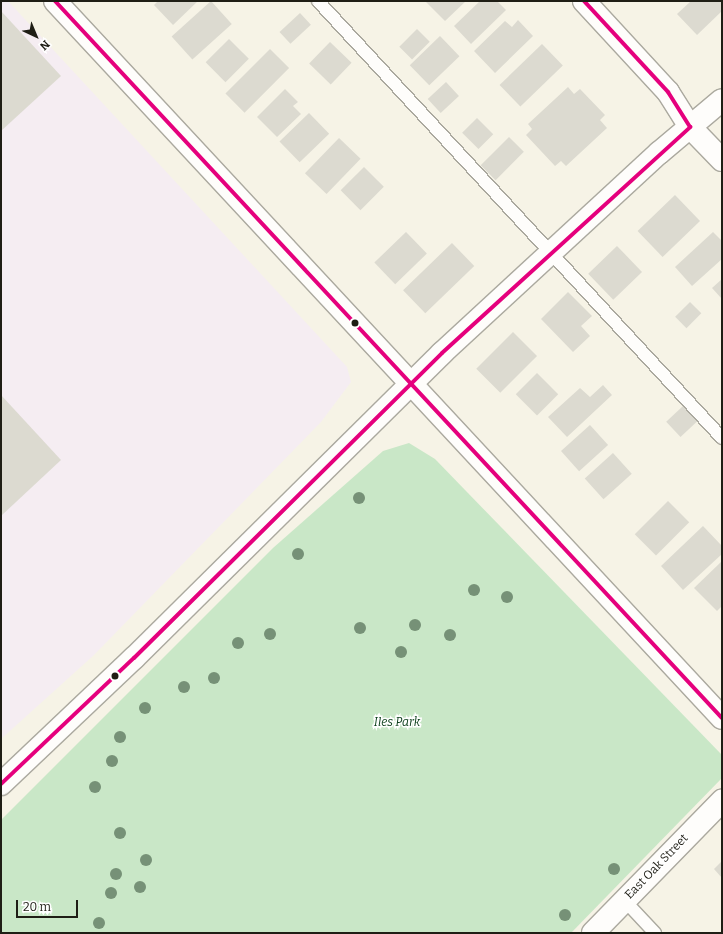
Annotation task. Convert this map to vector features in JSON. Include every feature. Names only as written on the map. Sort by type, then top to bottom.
[{"type":"main road","points":[[55,1],[722,718]]},
{"type":"main road","points":[[584,1],[668,92],[690,127],[722,160]]},
{"type":"main road","points":[[1,784],[134,658],[411,383],[551,252],[722,100]]},
{"type":"main road","name":"East Oak Street","points":[[593,933],[722,802]]},
{"type":"lane","points":[[318,1],[722,438]]},
{"type":"lane","points":[[625,900],[655,933]]},
{"type":"shaded area","points":[[1,1],[8,1],[347,367],[351,382],[321,422],[94,655],[1,739]]},
{"type":"green space","name":"Iles Park","points":[[409,443],[435,459],[722,755],[722,778],[571,933],[1,933],[1,820],[273,548],[383,451]]},
{"type":"building","points":[[158,1],[198,1],[173,25],[154,5]]},
{"type":"building","points":[[211,1],[232,24],[192,60],[172,36]]},
{"type":"building","points":[[425,1],[466,1],[445,21]]},
{"type":"building","points":[[480,1],[497,1],[506,10],[471,44],[454,26]]},
{"type":"building","points":[[691,1],[722,1],[722,11],[697,35],[677,14]]},
{"type":"building","points":[[1,11],[61,76],[1,131]]},
{"type":"building","points":[[300,13],[311,25],[290,44],[280,32]]},
{"type":"building","points":[[518,20],[533,36],[495,73],[474,51],[505,21],[512,27]]},
{"type":"building","points":[[417,29],[430,42],[412,59],[399,47]]},
{"type":"building","points":[[440,36],[459,56],[429,85],[410,65]]},
{"type":"building","points":[[229,39],[249,59],[225,82],[206,62]]},
{"type":"building","points":[[330,42],[352,63],[331,84],[309,64]]},
{"type":"building","points":[[542,44],[563,66],[520,107],[500,85]]},
{"type":"building","points":[[270,49],[289,68],[245,113],[225,94]]},
{"type":"building","points":[[446,82],[459,96],[441,113],[428,99]]},
{"type":"building","points":[[568,87],[574,94],[580,89],[605,115],[600,120],[607,128],[566,166],[561,161],[555,166],[526,135],[532,129],[528,124]]},
{"type":"building","points":[[285,89],[298,102],[293,106],[301,114],[277,137],[257,117]]},
{"type":"building","points":[[309,113],[329,134],[300,162],[280,141]]},
{"type":"building","points":[[477,118],[493,134],[478,149],[462,133]]},
{"type":"building","points":[[509,137],[524,152],[496,180],[481,165]]},
{"type":"building","points":[[339,138],[361,159],[327,194],[305,173]]},
{"type":"building","points":[[364,167],[384,187],[360,210],[341,190]]},
{"type":"building","points":[[675,195],[700,221],[663,257],[638,231]]},
{"type":"building","points":[[406,232],[427,254],[395,284],[374,263]]},
{"type":"building","points":[[713,232],[722,241],[722,259],[692,286],[675,267]]},
{"type":"building","points":[[452,243],[474,266],[425,313],[403,290]]},
{"type":"building","points":[[617,246],[642,272],[613,300],[588,274]]},
{"type":"building","points":[[722,279],[722,299],[712,288]]},
{"type":"building","points":[[568,292],[592,316],[581,326],[590,336],[573,352],[541,319]]},
{"type":"building","points":[[690,302],[701,313],[686,328],[675,317]]},
{"type":"building","points":[[513,332],[537,356],[500,393],[476,369]]},
{"type":"building","points":[[537,373],[558,394],[537,415],[516,394]]},
{"type":"building","points":[[603,385],[612,395],[567,437],[548,417],[580,388],[590,397]]},
{"type":"building","points":[[1,395],[61,460],[1,516]]},
{"type":"building","points":[[683,406],[697,421],[681,437],[666,422]]},
{"type":"building","points":[[590,425],[608,445],[579,471],[561,451]]},
{"type":"building","points":[[613,453],[632,474],[603,499],[585,478]]},
{"type":"building","points":[[668,501],[689,522],[656,555],[635,534]]},
{"type":"building","points":[[703,526],[722,546],[722,554],[683,590],[661,566]]},
{"type":"building","points":[[721,562],[722,606],[717,611],[694,588]]},
{"type":"building","points":[[722,861],[722,878],[714,869]]},
{"type":"transit line","points":[[55,1],[722,718]]},
{"type":"transit line","points":[[1,784],[134,658],[442,353],[690,127],[668,92],[584,1]]}]
